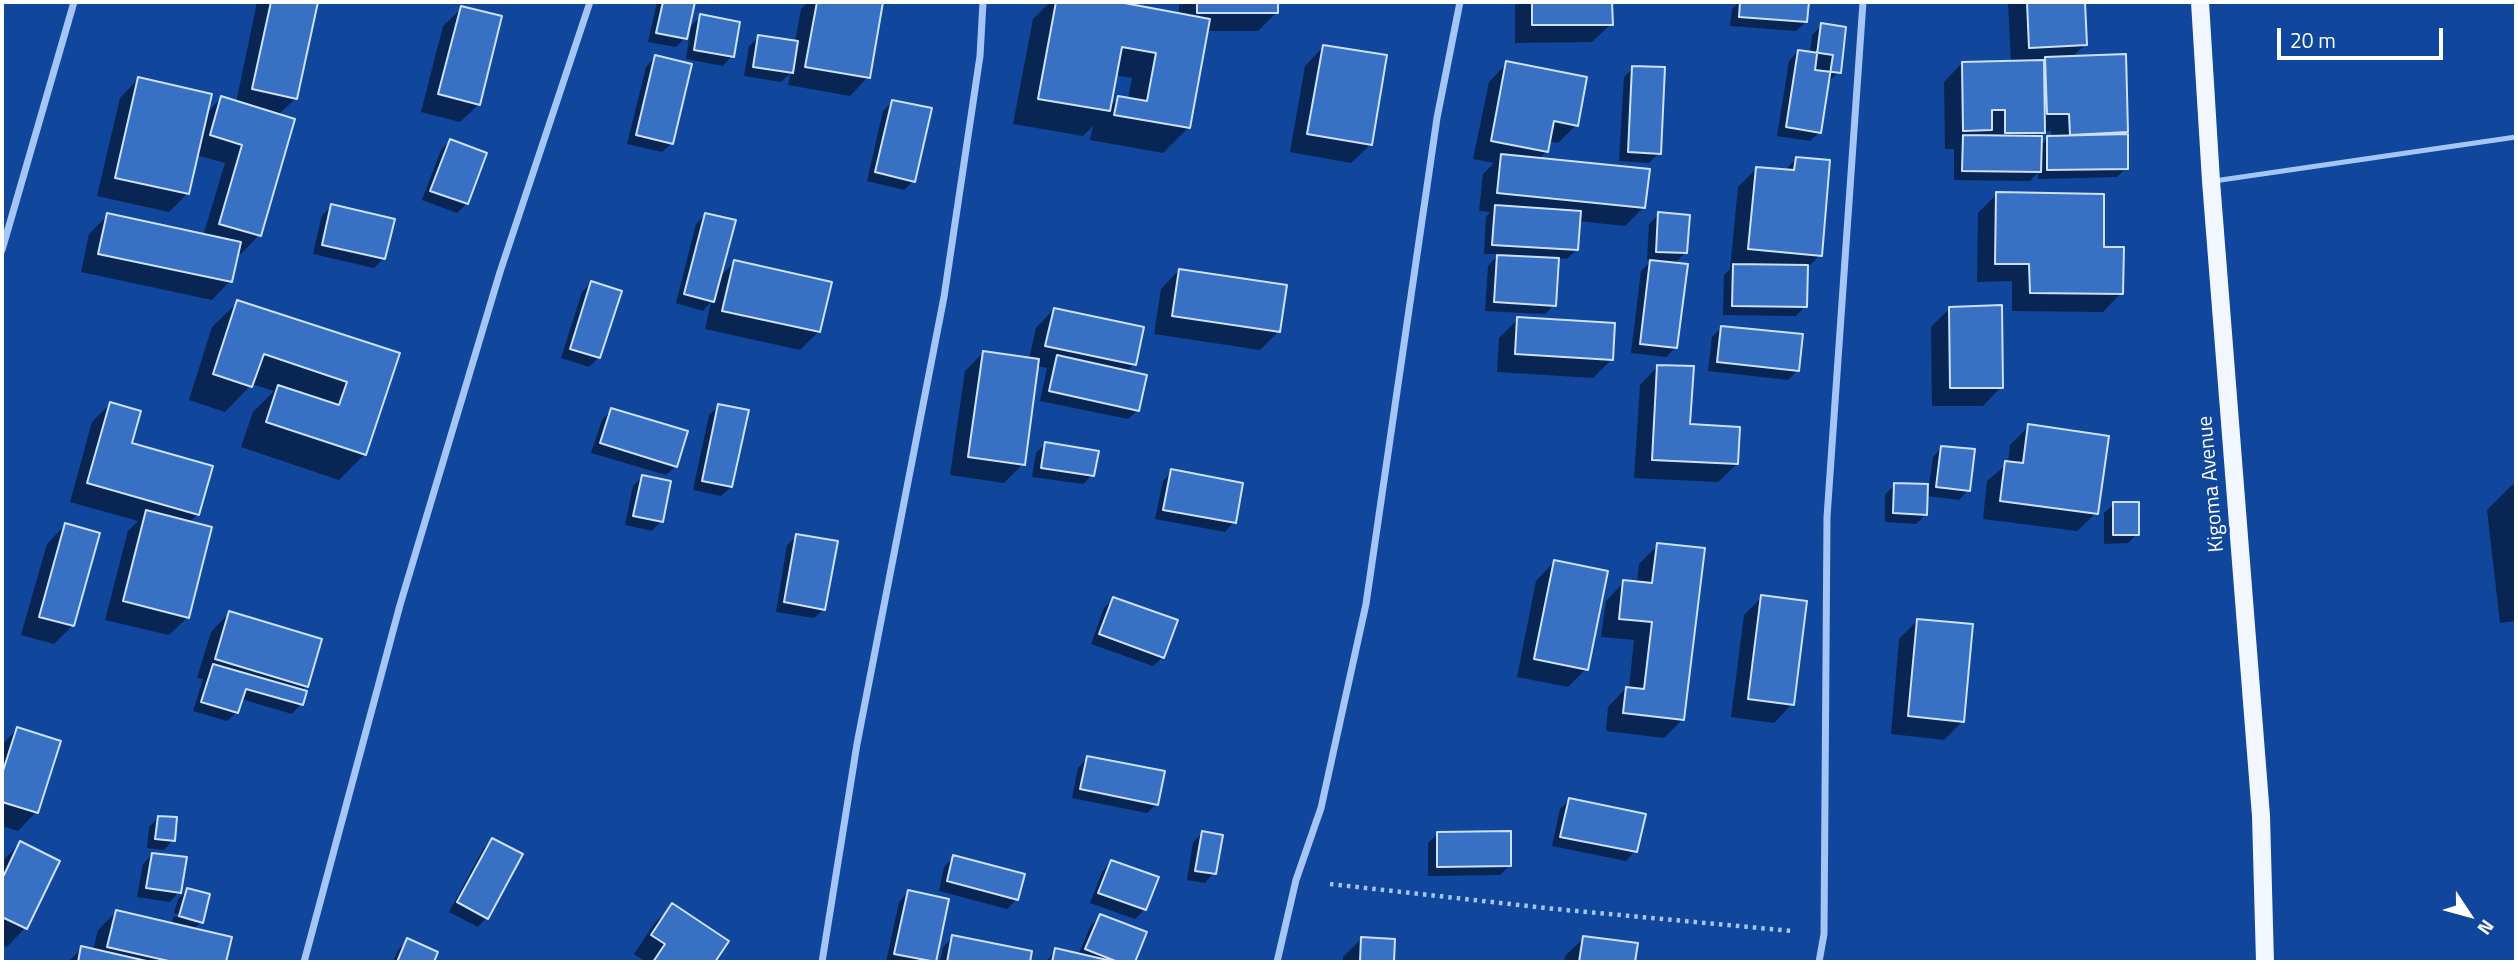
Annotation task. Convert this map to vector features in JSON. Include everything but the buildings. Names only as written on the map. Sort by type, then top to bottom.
[{"type":"main road","name":"Kigoma Avenue","points":[[2200,2],[2211,181],[2261,816],[2265,962]]},
{"type":"street","points":[[2,250],[74,2]]},
{"type":"street","points":[[304,962],[400,605],[500,272],[590,2]]},
{"type":"street","points":[[822,962],[857,744],[944,297],[980,56],[984,2]]},
{"type":"street","points":[[1277,962],[1296,880],[1321,808],[1366,604],[1437,118],[1460,2]]},
{"type":"street","points":[[1819,962],[1824,934],[1827,517],[1863,2]]},
{"type":"lane","points":[[2211,181],[2516,137]]},
{"type":"path","points":[[1296,880],[1555,909],[1824,934]]}]
